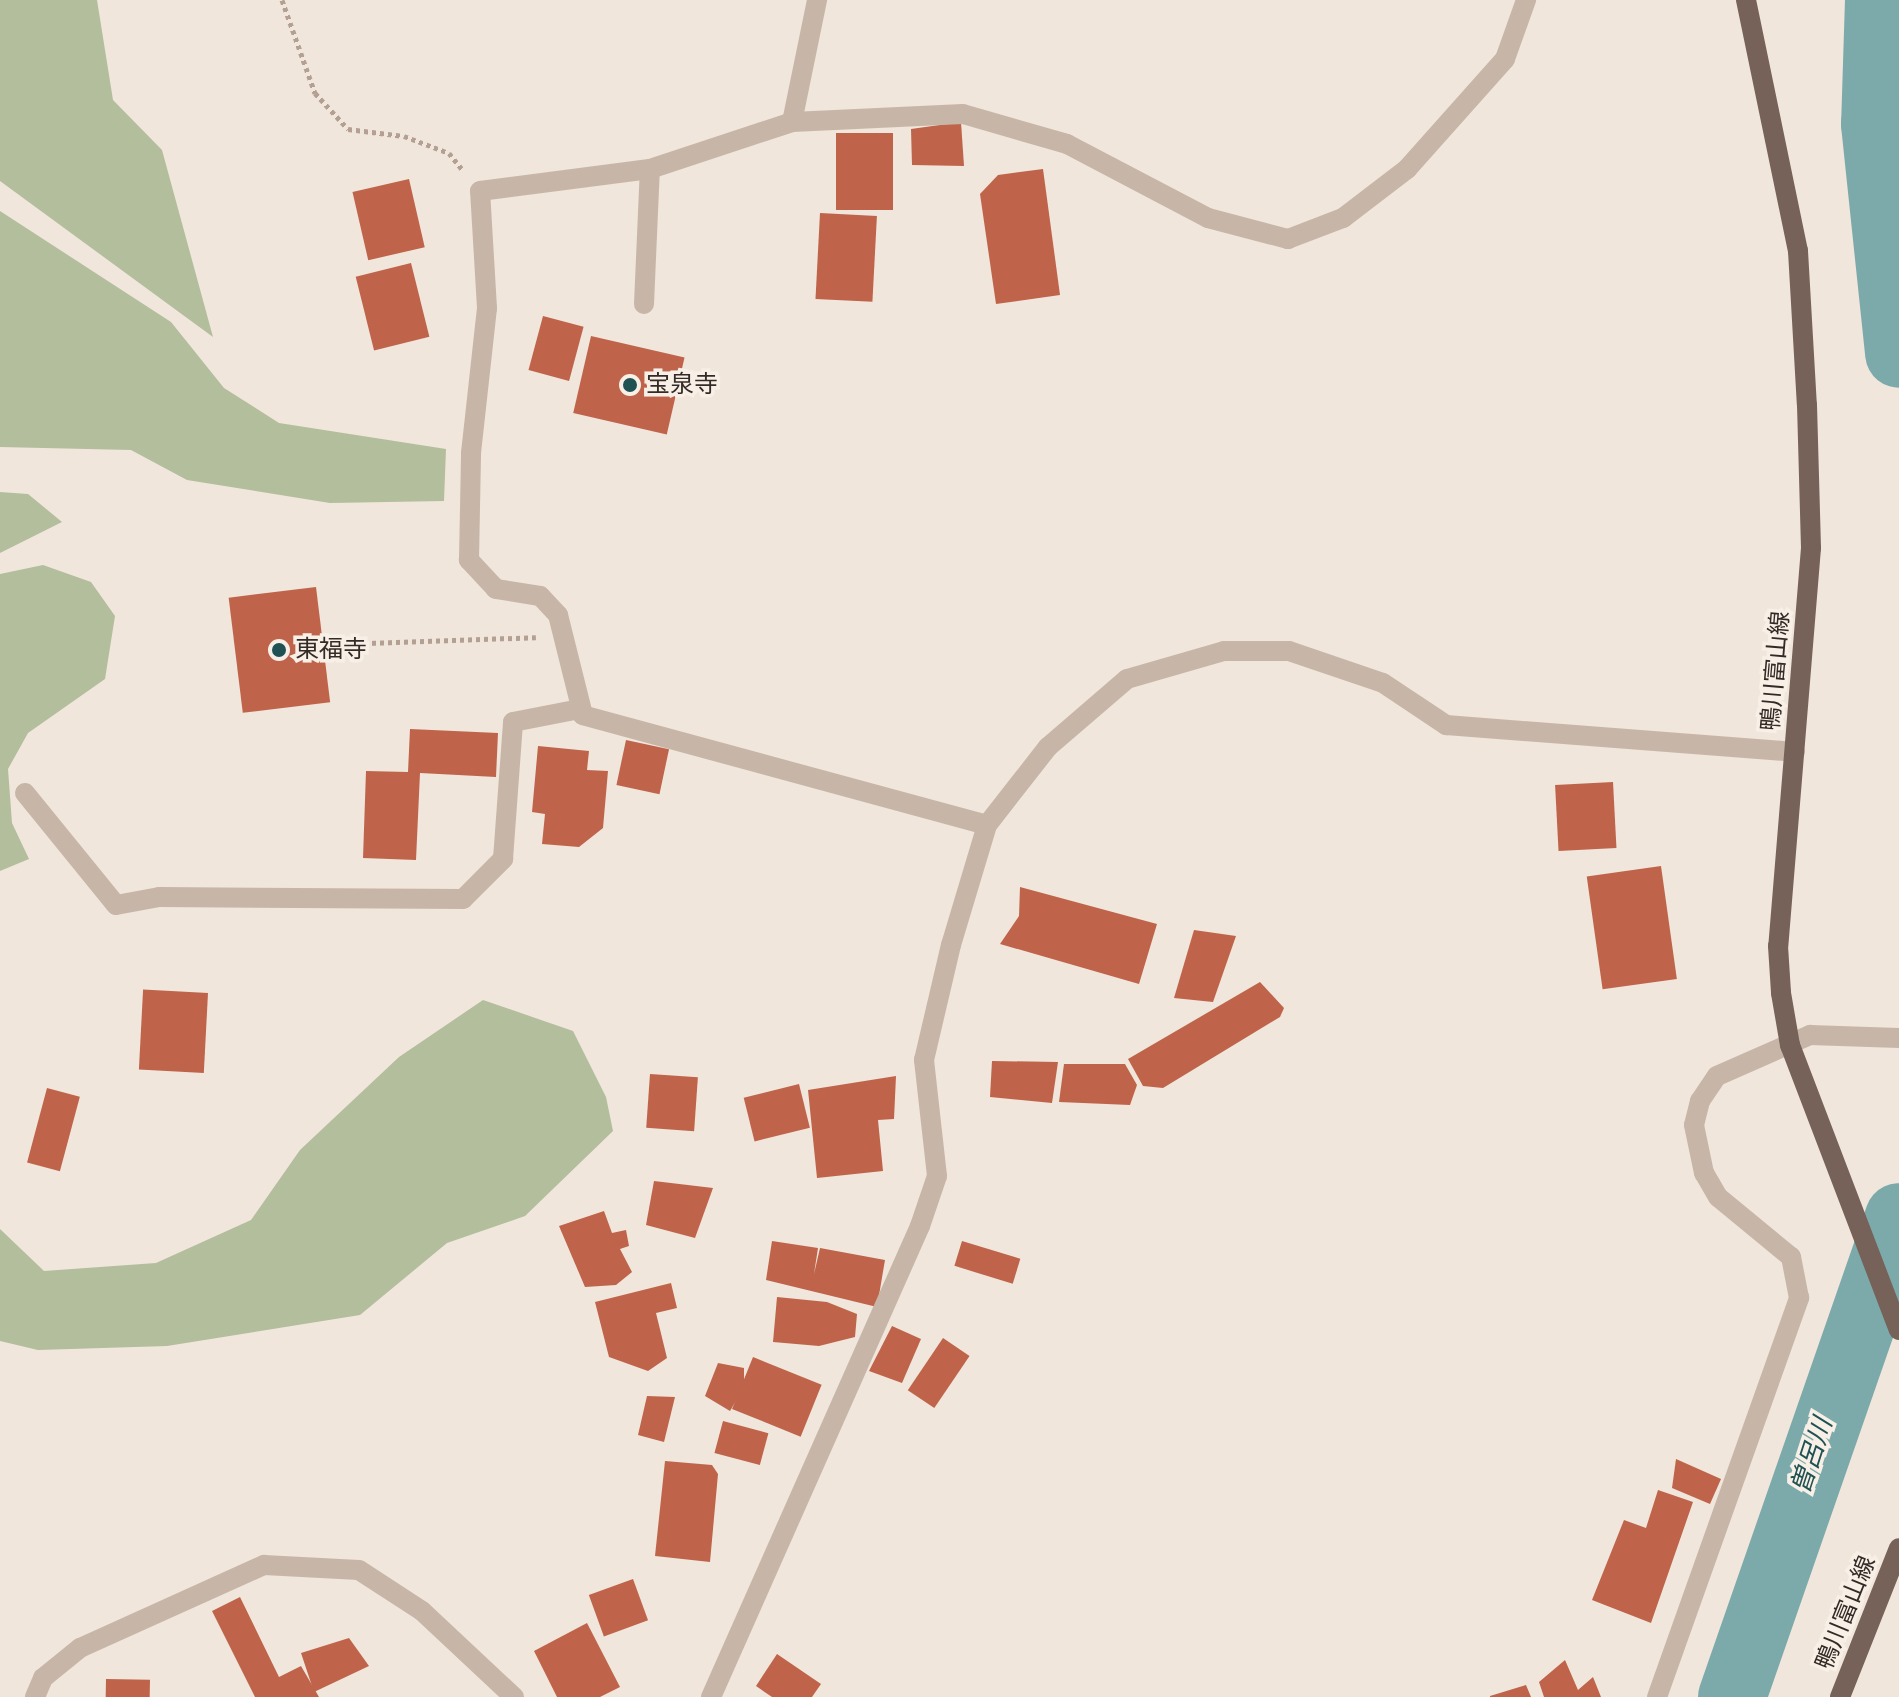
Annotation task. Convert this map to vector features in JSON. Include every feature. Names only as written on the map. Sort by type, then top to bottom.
[{"type":"main road","name":"鴨川富山線","points":[[1751,3],[1798,251],[1811,548],[1778,946],[1790,1045],[1829,1153],[1877,1257],[1899,1330]]},
{"type":"main road","name":"鴨川富山線","points":[[1840,1697],[1899,1548]]},
{"type":"street","points":[[792,122],[817,0]]},
{"type":"street","points":[[580,709],[558,615],[540,596],[496,589],[469,560],[471,453],[487,308],[480,191],[650,169],[792,122],[948,114],[1016,125],[1208,218],[1288,239],[1343,218],[1407,169],[1505,59],[1526,0]]},
{"type":"street","points":[[644,304],[650,169]]},
{"type":"street","points":[[711,1697],[884,1316],[937,1176],[924,1060],[987,825],[1048,747],[1127,679],[1224,651],[1289,651],[1383,683],[1446,725],[1795,752]]},
{"type":"street","points":[[25,793],[116,905],[159,897],[463,899],[503,859],[513,722],[580,709],[987,825]]},
{"type":"street","points":[[1657,1697],[1799,1298],[1791,1257],[1710,1185],[1694,1125],[1717,1076],[1790,1045],[1831,1033],[1899,1038]]},
{"type":"street","points":[[35,1697],[43,1678],[80,1648],[264,1565],[359,1570],[422,1611],[514,1697]]},
{"type":"path","points":[[282,0],[315,93],[348,129],[404,136],[449,153],[480,191]]},
{"type":"path","points":[[340,644],[531,637]]},
{"type":"green space","points":[[0,0],[97,0],[113,100],[162,150],[213,337],[0,181]]},
{"type":"green space","points":[[0,211],[171,322],[224,388],[279,423],[446,449],[444,501],[330,503],[187,480],[131,450],[0,447]]},
{"type":"green space","points":[[0,492],[28,494],[62,522],[0,553]]},
{"type":"green space","points":[[43,565],[91,582],[115,616],[105,679],[28,733],[8,769],[12,823],[29,859],[0,871],[0,574]]},
{"type":"green space","points":[[483,1000],[573,1031],[606,1097],[613,1131],[525,1216],[447,1243],[360,1315],[167,1346],[38,1350],[0,1341],[0,1229],[44,1271],[156,1263],[251,1220],[300,1150],[399,1057]]},
{"type":"building","points":[[961,122],[964,166],[912,165],[911,129]]},
{"type":"building","points":[[836,133],[893,133],[893,210],[836,210]]},
{"type":"building","points":[[1043,169],[1060,295],[996,304],[980,194],[998,175]]},
{"type":"building","points":[[409,179],[425,247],[368,260],[352,192]]},
{"type":"building","points":[[820,213],[877,216],[872,302],[815,299]]},
{"type":"building","points":[[411,263],[429,337],[374,351],[356,277]]},
{"type":"building","points":[[543,316],[584,327],[569,381],[529,370]]},
{"type":"building","name":"宝泉寺","points":[[591,336],[685,358],[667,435],[573,413]]},
{"type":"building","name":"東福寺","points":[[316,587],[330,702],[243,713],[229,598]]},
{"type":"building","points":[[410,729],[498,733],[496,777],[420,773],[416,860],[363,858],[366,771],[408,772]]},
{"type":"building","points":[[626,740],[669,749],[659,794],[616,785]]},
{"type":"building","points":[[538,746],[589,751],[587,770],[608,771],[603,828],[579,847],[542,844],[545,814],[532,812]]},
{"type":"building","points":[[1613,782],[1616,848],[1559,851],[1555,785]]},
{"type":"building","points":[[1661,866],[1677,979],[1603,989],[1587,876]]},
{"type":"building","points":[[1020,887],[1157,924],[1139,984],[1000,944],[1019,916]]},
{"type":"building","points":[[1194,930],[1236,936],[1213,1002],[1174,998]]},
{"type":"building","points":[[1260,982],[1284,1008],[1280,1017],[1163,1088],[1143,1086],[1128,1059]]},
{"type":"building","points":[[143,990],[208,993],[204,1073],[139,1069]]},
{"type":"building","points":[[992,1061],[1058,1062],[1052,1103],[990,1097]]},
{"type":"building","points":[[1064,1064],[1125,1064],[1137,1085],[1130,1105],[1059,1102]]},
{"type":"building","points":[[650,1074],[698,1077],[694,1131],[646,1128]]},
{"type":"building","points":[[896,1076],[894,1119],[878,1120],[883,1171],[817,1178],[808,1090]]},
{"type":"building","points":[[799,1084],[810,1128],[755,1141],[744,1098]]},
{"type":"building","points":[[47,1088],[80,1097],[60,1171],[27,1162]]},
{"type":"building","points":[[654,1181],[713,1188],[695,1238],[646,1225]]},
{"type":"building","points":[[604,1211],[612,1233],[626,1230],[629,1246],[620,1249],[632,1272],[616,1285],[585,1287],[559,1226]]},
{"type":"building","points":[[772,1241],[818,1248],[814,1274],[820,1248],[885,1260],[877,1307],[766,1280]]},
{"type":"building","points":[[962,1241],[1020,1259],[1013,1284],[954,1266]]},
{"type":"building","points":[[671,1283],[677,1308],[656,1313],[667,1358],[648,1371],[609,1357],[595,1302]]},
{"type":"building","points":[[777,1297],[827,1302],[857,1314],[855,1337],[819,1346],[773,1342]]},
{"type":"building","points":[[892,1326],[921,1339],[902,1383],[869,1371]]},
{"type":"building","points":[[943,1338],[970,1356],[934,1408],[908,1390]]},
{"type":"building","points":[[753,1357],[822,1385],[801,1437],[732,1409]]},
{"type":"building","points":[[718,1363],[744,1368],[744,1387],[730,1411],[705,1396]]},
{"type":"building","points":[[647,1396],[675,1397],[664,1442],[638,1435]]},
{"type":"building","points":[[723,1421],[768,1433],[760,1465],[714,1453]]},
{"type":"building","points":[[1676,1459],[1721,1479],[1710,1504],[1672,1488]]},
{"type":"building","points":[[665,1461],[712,1465],[718,1474],[710,1562],[655,1556]]},
{"type":"building","points":[[1658,1490],[1693,1502],[1651,1623],[1592,1600],[1624,1520],[1646,1528]]},
{"type":"building","points":[[633,1579],[648,1620],[604,1636],[589,1595]]},
{"type":"building","points":[[240,1597],[279,1677],[301,1666],[319,1697],[255,1697],[212,1611]]},
{"type":"building","points":[[587,1623],[620,1687],[600,1697],[557,1697],[534,1651]]},
{"type":"building","points":[[349,1638],[369,1666],[314,1692],[301,1653]]},
{"type":"building","points":[[777,1654],[821,1684],[812,1697],[772,1697],[756,1686]]},
{"type":"building","points":[[1565,1660],[1578,1690],[1593,1677],[1601,1697],[1544,1697],[1539,1682]]},
{"type":"building","points":[[106,1679],[150,1680],[150,1697],[106,1697]]},
{"type":"building","points":[[1526,1685],[1531,1697],[1490,1697],[1490,1696]]},
{"type":"waterway","name":"曽呂川","points":[[1879,0],[1875,124],[1899,354]]},
{"type":"waterway","name":"曽呂川","points":[[1732,1697],[1899,1217]]},
{"type":"place","name":"宝泉寺","points":[[630,385]]},
{"type":"place","name":"東福寺","points":[[279,650]]}]
